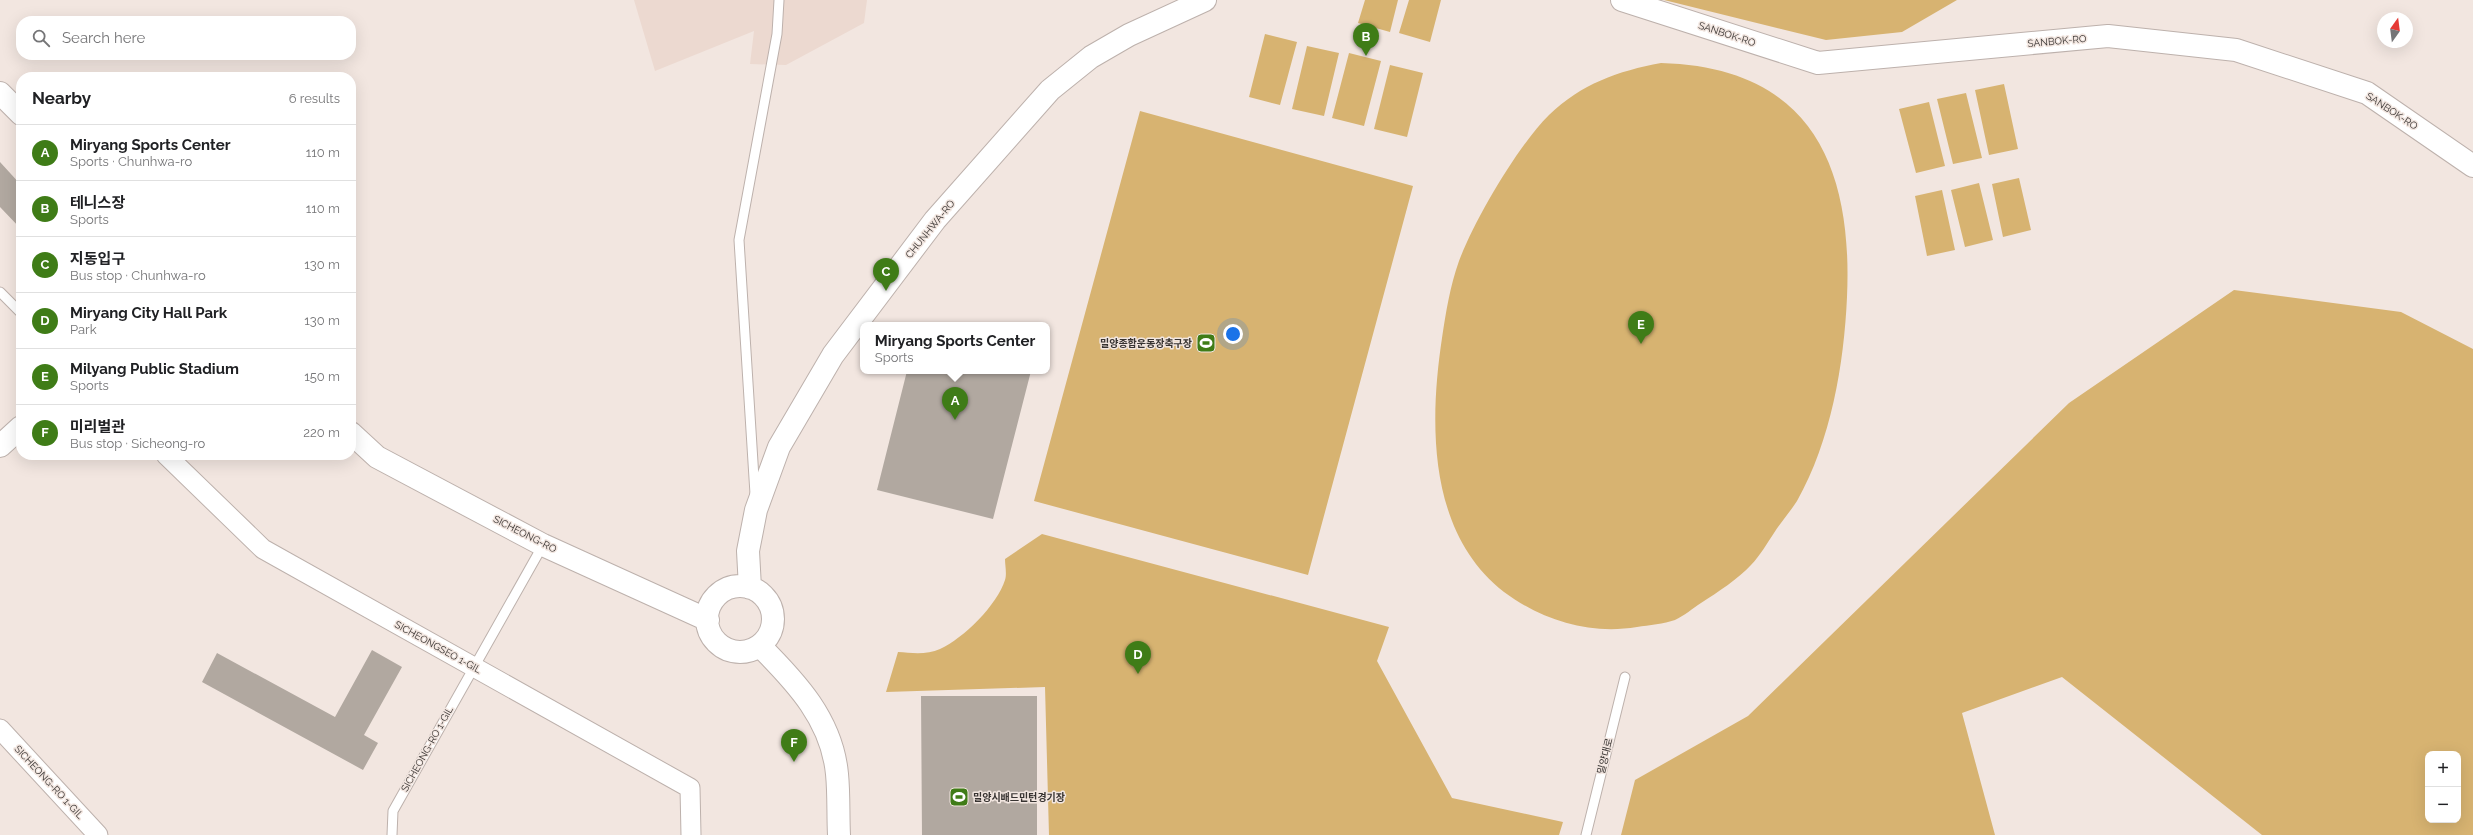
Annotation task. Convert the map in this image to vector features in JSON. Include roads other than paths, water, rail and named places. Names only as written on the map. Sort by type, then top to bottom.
[{"type":"street","name":"CHUNHWA-RO","points":[[750,588],[748,551],[756,510],[779,447],[833,355],[941,214],[1056,85],[1091,57],[1129,35],[1205,0]]},
{"type":"street","name":"SANBOK-RO","points":[[1622,0],[1818,63],[2108,36],[2236,50],[2367,94],[2473,166]]},
{"type":"street","points":[[0,93],[16,109]]},
{"type":"street","points":[[0,446],[16,432]]},
{"type":"street","name":"SICHEONG-RO","points":[[356,438],[377,457],[543,545],[708,620]]},
{"type":"street","name":"SICHEONGSEO 1-GIL","points":[[171,460],[264,549],[690,788],[691,835]]},
{"type":"street","points":[[730,588],[750,588],[759,592],[771,609],[772,629],[760,646],[741,652],[726,648],[714,639],[708,620],[709,610],[720,593],[730,588]]},
{"type":"street","points":[[760,646],[792,678],[812,705],[829,737],[837,773],[839,835]]},
{"type":"street","name":"SICHEONG-RO 1-GIL","points":[[0,729],[98,835]]},
{"type":"lane","points":[[756,510],[739,240],[778,34],[779,0]]},
{"type":"lane","points":[[0,292],[16,308]]},
{"type":"lane","name":"SICHEONG-RO 1-GIL","points":[[392,835],[393,811],[543,545]]},
{"type":"lane","name":"밀양대로","points":[[1586,835],[1625,677]]},
{"type":"place","name":"테니스장","points":[[1366,56]]},
{"type":"place","name":"지동입구","points":[[886,291]]},
{"type":"place","name":"밀양종합운동장축구장","points":[[1206,343]]},
{"type":"place","name":"Milyang Public Stadium","points":[[1641,344]]},
{"type":"place","name":"Miryang Sports Center","points":[[955,420]]},
{"type":"place","name":"Miryang City Hall Park","points":[[1138,674]]},
{"type":"place","name":"미리벌관","points":[[794,762]]},
{"type":"place","name":"밀양시배드민턴경기장","points":[[959,797]]}]
